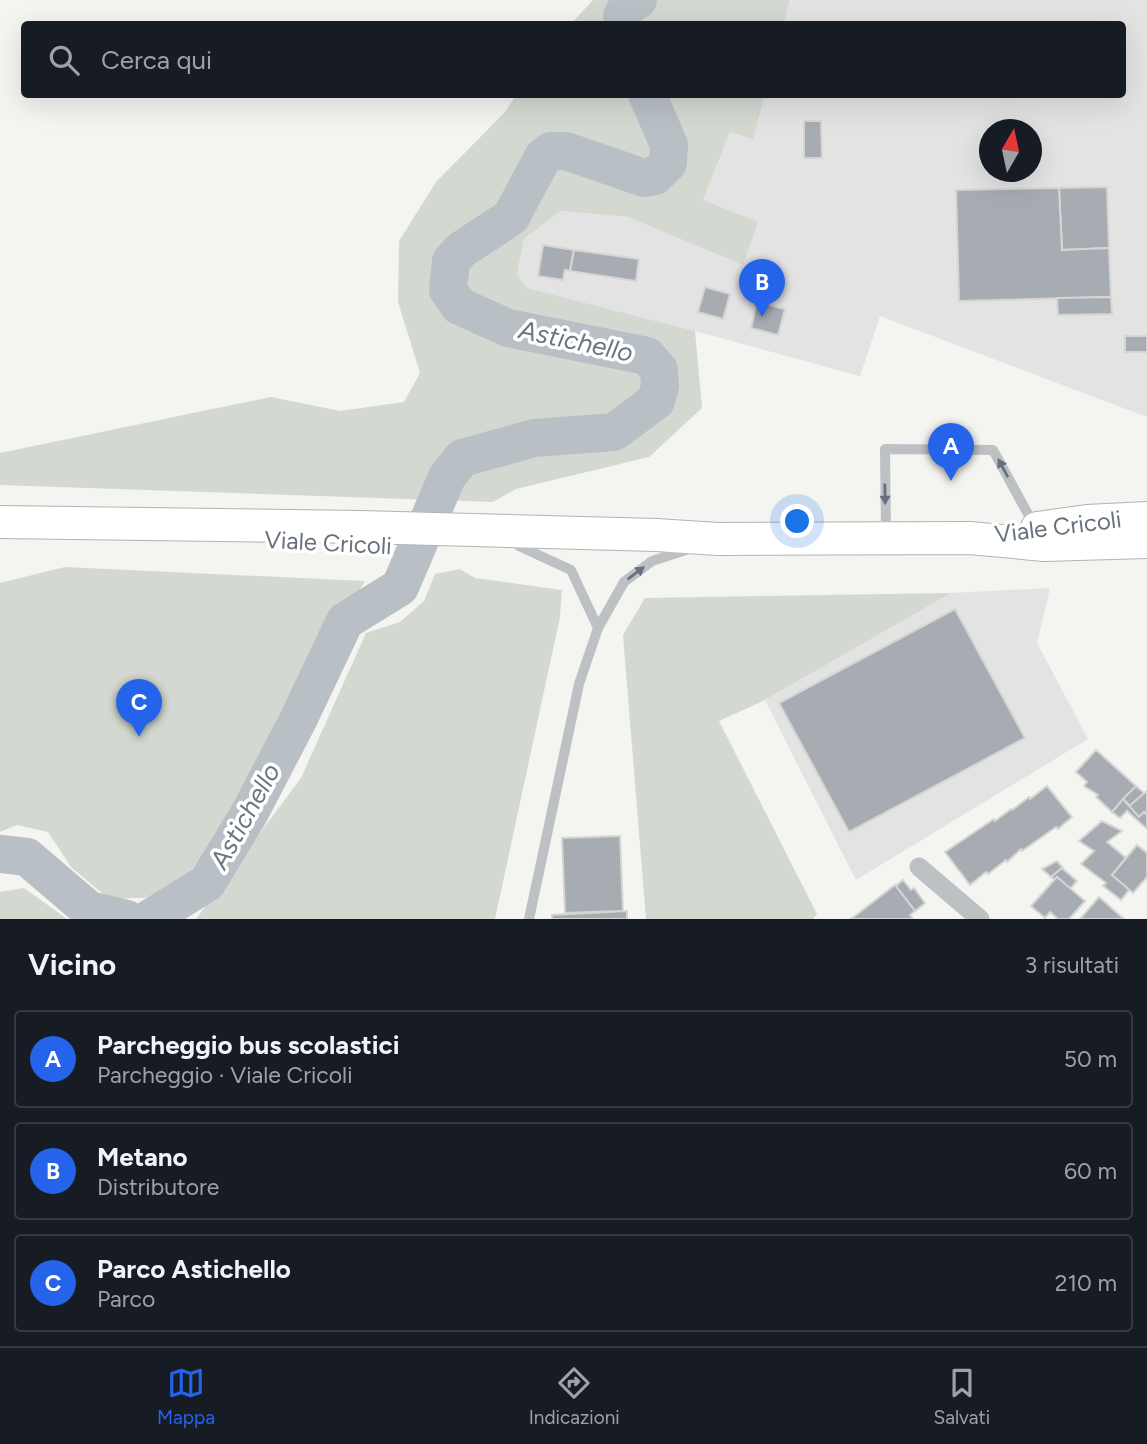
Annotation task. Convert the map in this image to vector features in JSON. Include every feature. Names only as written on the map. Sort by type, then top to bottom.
[{"type":"main road","name":"Viale Cricoli","points":[[970,538],[1087,521],[1147,518]]},
{"type":"main road","name":"Viale Cricoli","points":[[0,524],[455,539],[656,535],[718,539],[970,538],[1045,545],[1147,542]]},
{"type":"main road","name":"Viale Cricoli","points":[[455,539],[519,546],[656,535]]},
{"type":"street","points":[[919,867],[980,919]]},
{"type":"lane","points":[[886,539],[885,449],[993,450],[1035,528]]},
{"type":"lane","points":[[529,919],[579,684],[598,628],[624,582],[652,561],[718,539]]},
{"type":"lane","points":[[519,546],[571,570],[598,628]]},
{"type":"shaded area","points":[[593,0],[790,0],[785,21],[574,21]]},
{"type":"shaded area","points":[[790,0],[1147,0],[1147,417],[880,316],[860,376],[527,288],[517,274],[524,239],[561,211],[628,217],[743,265],[703,200],[730,132],[753,138],[764,98],[1126,98],[1126,21],[785,21]]},
{"type":"shaded area","points":[[514,98],[764,98],[753,139],[730,132],[703,200],[758,222],[743,265],[628,217],[561,211],[524,239],[517,274],[527,288],[695,331],[702,408],[649,457],[516,489],[493,502],[0,485],[0,453],[271,397],[340,411],[404,402],[420,373],[398,302],[399,241],[436,182],[505,112]]},
{"type":"shaded area","points":[[65,567],[365,581],[325,648],[222,838],[166,897],[109,899],[71,867],[48,832],[17,825],[0,832],[0,583]]},
{"type":"shaded area","points":[[460,569],[475,578],[562,590],[560,617],[495,919],[196,919],[301,778],[366,633],[400,622],[424,601],[435,574]]},
{"type":"shaded area","points":[[1050,588],[1037,643],[1088,739],[856,880],[765,700],[951,593]]},
{"type":"shaded area","points":[[951,593],[765,700],[719,721],[817,914],[813,919],[646,919],[623,635],[645,598]]},
{"type":"shaded area","points":[[24,888],[67,919],[0,919],[0,892]]},
{"type":"building","points":[[804,121],[821,121],[822,158],[804,158]]},
{"type":"building","points":[[1107,187],[1109,248],[1062,250],[1059,188]]},
{"type":"building","points":[[1059,188],[1062,250],[1109,248],[1111,297],[959,301],[956,190]]},
{"type":"building","points":[[543,245],[574,250],[570,271],[565,270],[563,280],[538,276]]},
{"type":"building","points":[[574,250],[639,259],[636,281],[570,271]]},
{"type":"building","points":[[705,287],[730,294],[723,319],[698,312]]},
{"type":"building","points":[[1111,297],[1112,314],[1058,315],[1057,298]]},
{"type":"building","points":[[757,302],[785,309],[778,335],[751,328]]},
{"type":"building","points":[[1125,336],[1147,336],[1147,352],[1125,352]]},
{"type":"building","points":[[955,609],[1025,738],[849,832],[779,703]]},
{"type":"building","points":[[1096,750],[1136,786],[1112,812],[1096,797],[1098,795],[1084,786],[1087,782],[1076,772]]},
{"type":"building","points":[[1047,786],[1072,817],[1058,829],[1056,827],[1022,851],[1021,849],[1007,862],[1006,860],[988,874],[986,872],[970,885],[945,852]]},
{"type":"building","points":[[1136,786],[1144,793],[1130,806],[1123,799]]},
{"type":"building","points":[[1147,791],[1147,815],[1144,812],[1139,817],[1128,807]]},
{"type":"building","points":[[1123,799],[1139,817],[1144,812],[1147,815],[1147,829],[1127,811],[1120,818],[1112,812]]},
{"type":"building","points":[[1102,821],[1122,831],[1107,842],[1126,858],[1112,875],[1130,889],[1121,900],[1103,886],[1106,883],[1081,864],[1094,851],[1079,841]]},
{"type":"building","points":[[620,836],[623,911],[565,913],[562,838]]},
{"type":"building","points":[[1137,845],[1147,853],[1147,877],[1133,893],[1112,875]]},
{"type":"building","points":[[1057,861],[1063,868],[1051,877],[1042,869]]},
{"type":"building","points":[[1062,868],[1077,881],[1070,889],[1057,877],[1055,880],[1051,877]]},
{"type":"building","points":[[1057,877],[1085,901],[1069,919],[1058,919],[1050,912],[1045,918],[1031,906]]},
{"type":"building","points":[[903,880],[911,890],[914,888],[925,903],[915,911],[896,886]]},
{"type":"building","points":[[895,885],[915,911],[910,915],[913,919],[851,919]]},
{"type":"building","points":[[1099,897],[1124,919],[1080,919]]},
{"type":"building","points":[[627,911],[627,919],[552,919],[552,915]]},
{"type":"waterway","name":"Astichello","points":[[623,21],[622,16],[628,4],[638,0]]},
{"type":"waterway","name":"Astichello","points":[[149,919],[207,883],[249,814],[345,621],[400,587],[447,477],[462,458],[534,438],[614,432],[656,401],[660,386],[659,370],[647,356],[508,328],[459,306],[448,290],[451,261],[461,250],[511,217],[543,157],[551,151],[566,151],[644,178],[655,176],[668,163],[669,145],[649,98]]},
{"type":"waterway","name":"Astichello","points":[[0,854],[27,857],[89,910],[127,919]]},
{"type":"place","name":"Metano","points":[[762,317]]},
{"type":"place","name":"Parcheggio bus scolastici","points":[[951,481]]},
{"type":"place","name":"Parco Astichello","points":[[139,737]]}]
